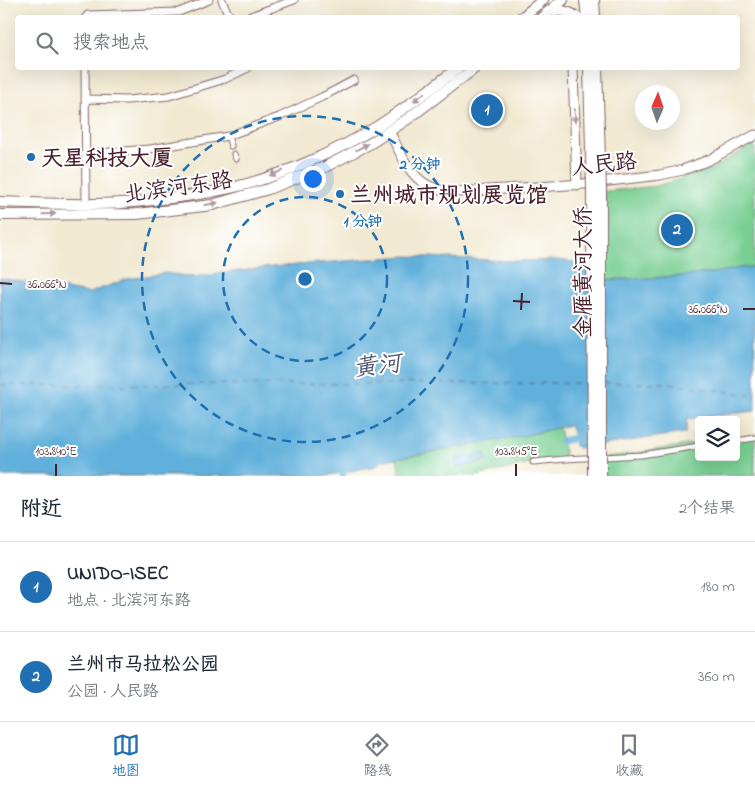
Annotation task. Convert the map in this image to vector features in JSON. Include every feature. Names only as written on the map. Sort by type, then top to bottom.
[{"type":"main road","points":[[525,15],[543,0]]},
{"type":"main road","points":[[544,15],[563,0]]},
{"type":"main road","points":[[585,0],[587,15]]},
{"type":"main road","points":[[594,0],[595,15]]},
{"type":"main road","points":[[544,15],[559,10],[571,15]]},
{"type":"main road","name":"北滨河东路","points":[[0,202],[120,203],[191,195],[237,186],[321,156],[393,116],[455,70]]},
{"type":"main road","name":"北滨河东路","points":[[0,215],[137,214],[212,204],[268,189],[325,167],[371,143],[409,118],[473,70]]},
{"type":"main road","name":"金雁黄河大侨","points":[[589,70],[592,190],[593,476]]},
{"type":"main road","name":"金雁黄河大侨","points":[[597,70],[601,200],[601,476]]},
{"type":"street","points":[[88,15],[164,14],[179,12],[210,0]]},
{"type":"street","points":[[222,0],[229,15]]},
{"type":"street","points":[[253,15],[294,0]]},
{"type":"street","points":[[85,70],[86,204]]},
{"type":"street","points":[[85,99],[127,100],[168,96],[225,79],[245,70]]},
{"type":"street","points":[[573,70],[577,184]]},
{"type":"street","points":[[85,154],[150,149],[228,136],[279,117],[354,80]]},
{"type":"street","name":"人民路","points":[[389,131],[409,168],[418,179],[429,187],[443,192],[472,192],[637,179],[683,170],[709,160],[755,135]]},
{"type":"street","points":[[228,136],[231,146]]},
{"type":"street","points":[[740,440],[755,438]]},
{"type":"street","points":[[532,462],[641,455],[695,447]]},
{"type":"green space","points":[[755,143],[755,267],[684,276],[598,280],[599,192],[656,186],[710,170]]},
{"type":"green space","points":[[559,427],[565,456],[477,476],[400,476],[397,458],[527,435]]},
{"type":"green space","points":[[755,435],[755,476],[603,476],[603,458],[695,444],[695,461],[740,461],[740,437]]},
{"type":"water","name":"黄河","points":[[407,256],[511,261],[557,260],[584,263],[598,280],[684,276],[755,267],[755,411],[695,416],[695,418],[687,419],[686,433],[578,448],[575,446],[575,438],[570,425],[527,435],[381,461],[376,466],[325,476],[0,476],[0,278],[89,293],[127,279],[166,273],[192,277],[271,267]]},
{"type":"water","points":[[485,453],[487,461],[457,468],[455,459]]},
{"type":"waterway","points":[[562,441],[575,438],[581,432]]},
{"type":"waterway","points":[[343,463],[343,476]]},
{"type":"ferry route","points":[[0,385],[588,383]]},
{"type":"ferry route","points":[[604,383],[671,383],[755,396]]},
{"type":"place","name":"UNIDO-ISEC","points":[[487,110]]},
{"type":"place","name":"天星科技大厦","points":[[31,157]]},
{"type":"place","name":"兰州城市规划展览馆","points":[[340,194]]},
{"type":"place","name":"兰州市马拉松公园","points":[[677,230]]}]
